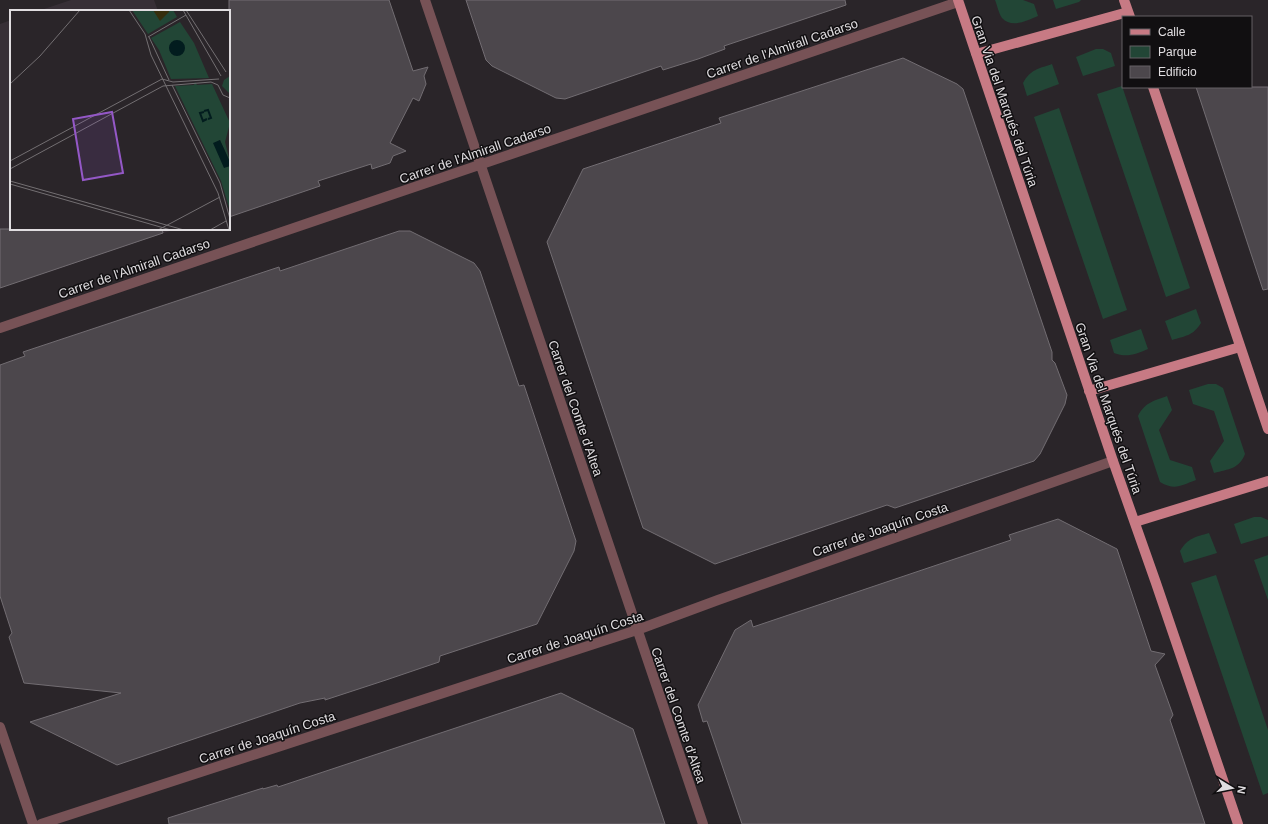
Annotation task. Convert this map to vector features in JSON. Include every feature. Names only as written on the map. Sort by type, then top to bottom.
[{"type":"main road","points":[[976,54],[1129,14],[1124,0]]},
{"type":"main road","name":"Gran Via del Marqués del Túria","points":[[958,1],[1113,461],[1238,824]]},
{"type":"main road","points":[[1153,88],[1240,347],[1265,412],[1268,429]]},
{"type":"main road","points":[[1089,390],[1240,347]]},
{"type":"main road","points":[[1135,522],[1268,481]]},
{"type":"street","name":"Carrer del Comte d'Altea","points":[[425,0],[702,824]]},
{"type":"street","name":"Carrer de l'Almirall Cadarso","points":[[0,328],[958,1]]},
{"type":"street","name":"Carrer de Joaquín Costa","points":[[41,824],[637,630],[1113,461]]},
{"type":"street","points":[[0,727],[33,824]]},
{"type":"shaded area","points":[[71,0],[154,0],[158,10],[41,10]]},
{"type":"shaded area","points":[[10,20],[10,230],[173,230],[0,288],[0,24]]},
{"type":"green space","points":[[995,0],[1023,0],[1034,4],[1038,16],[1020,23],[1010,23],[1002,18]]},
{"type":"green space","points":[[1053,0],[1081,0],[1079,2],[1056,9]]},
{"type":"green space","points":[[1096,49],[1103,49],[1111,53],[1115,66],[1083,76],[1076,57]]},
{"type":"green space","points":[[1052,64],[1059,84],[1027,96],[1023,83],[1026,78],[1035,70]]},
{"type":"green space","points":[[1122,86],[1190,288],[1166,297],[1097,94]]},
{"type":"green space","points":[[1059,108],[1127,310],[1103,319],[1034,117]]},
{"type":"green space","points":[[1196,309],[1201,323],[1195,331],[1172,340],[1165,321]]},
{"type":"green space","points":[[1141,329],[1148,349],[1135,354],[1127,355],[1114,353],[1110,340]]},
{"type":"green space","points":[[1208,384],[1216,384],[1223,388],[1245,454],[1237,466],[1214,473],[1210,461],[1224,441],[1214,411],[1193,404],[1189,390]]},
{"type":"green space","points":[[1167,396],[1172,410],[1159,430],[1170,460],[1192,467],[1196,480],[1174,487],[1160,482],[1138,416],[1147,405]]},
{"type":"green space","points":[[1254,517],[1261,517],[1268,520],[1268,536],[1241,544],[1234,524]]},
{"type":"green space","points":[[1209,533],[1217,553],[1184,563],[1180,551],[1186,543],[1192,539]]},
{"type":"green space","points":[[1268,555],[1268,600],[1254,560]]},
{"type":"green space","points":[[1216,575],[1268,730],[1268,793],[1263,795],[1191,583]]},
{"type":"building","points":[[229,0],[389,0],[413,71],[428,67],[424,76],[426,84],[419,101],[413,98],[390,143],[406,151],[393,156],[390,163],[372,169],[371,164],[318,181],[320,186],[230,217]]},
{"type":"building","points":[[466,0],[845,0],[846,5],[724,46],[725,49],[698,59],[663,70],[661,66],[565,99],[556,98],[492,66],[486,60]]},
{"type":"building","points":[[903,58],[957,84],[963,89],[1052,352],[1052,360],[1055,363],[1067,395],[1065,404],[1040,454],[1034,461],[895,508],[887,505],[715,564],[643,528],[547,242],[583,169],[721,123],[719,118]]},
{"type":"building","points":[[1268,87],[1268,289],[1263,290],[1196,88]]},
{"type":"building","points":[[0,229],[162,230],[163,233],[0,288]]},
{"type":"building","points":[[399,231],[410,231],[474,263],[480,271],[519,386],[524,385],[576,541],[574,551],[537,624],[440,656],[439,662],[386,680],[325,700],[325,698],[300,703],[117,765],[30,722],[121,693],[24,683],[9,637],[12,633],[0,596],[0,365],[25,356],[23,352],[279,267],[280,271]]},
{"type":"building","points":[[1058,519],[1117,549],[1151,651],[1165,654],[1155,665],[1173,715],[1170,720],[1205,824],[742,824],[707,721],[703,722],[698,705],[735,630],[751,620],[753,627],[1011,540],[1009,535]]},
{"type":"building","points":[[561,693],[633,729],[665,824],[169,824],[168,818],[263,788],[277,785],[278,787]]}]
